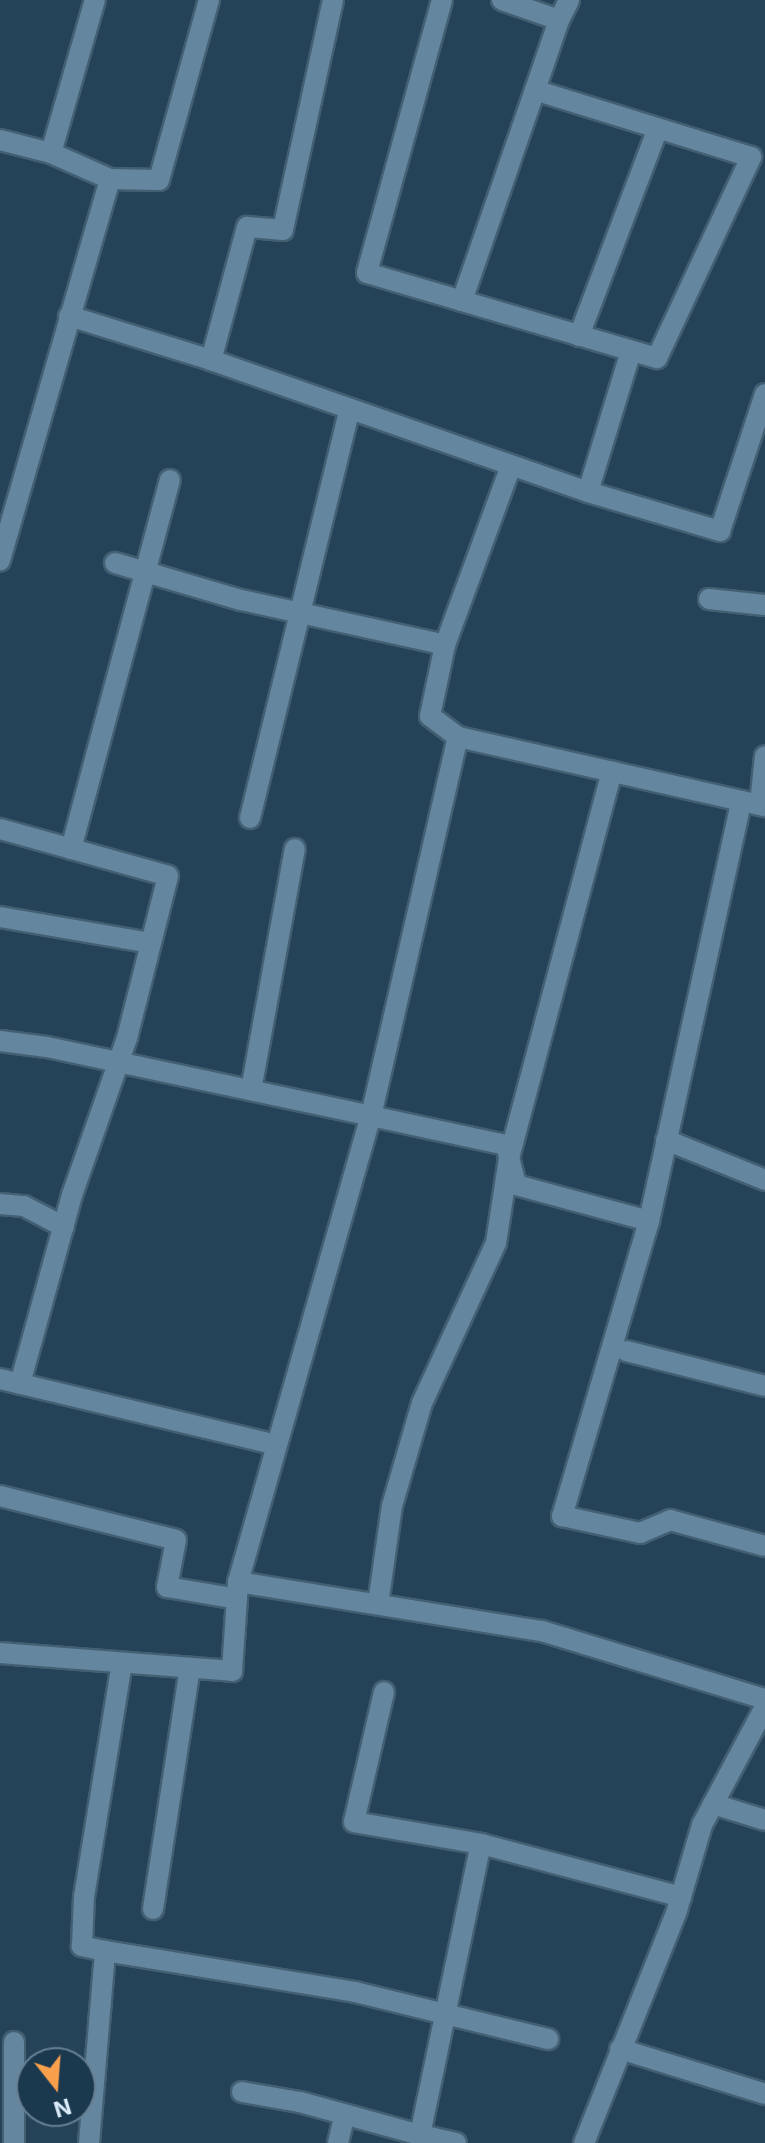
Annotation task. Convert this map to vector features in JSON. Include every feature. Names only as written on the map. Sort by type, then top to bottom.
[{"type":"street","points":[[51,153],[95,0]]},
{"type":"street","points":[[0,140],[51,153],[110,179],[159,180],[209,0]]},
{"type":"street","points":[[211,360],[247,227],[283,230],[333,0]]},
{"type":"street","points":[[442,0],[367,273],[657,358],[751,157],[535,90]]},
{"type":"street","points":[[502,0],[559,20]]},
{"type":"street","points":[[462,301],[559,20],[569,0]]},
{"type":"street","points":[[579,336],[658,128]]},
{"type":"street","points":[[1,563],[110,179]]},
{"type":"street","points":[[69,316],[211,360],[349,411],[588,492],[720,531],[765,394]]},
{"type":"street","points":[[588,492],[631,351]]},
{"type":"street","points":[[250,818],[297,612],[349,411]]},
{"type":"street","points":[[511,466],[445,645],[430,716],[458,737],[755,804]]},
{"type":"street","points":[[71,849],[148,573],[170,480]]},
{"type":"street","points":[[115,563],[297,612],[445,645]]},
{"type":"street","points":[[709,599],[765,605]]},
{"type":"street","points":[[0,1653],[232,1671],[237,1590],[371,1116],[458,737]]},
{"type":"street","points":[[765,756],[666,1140],[649,1221],[562,1516],[640,1533],[670,1520],[765,1546]]},
{"type":"street","points":[[378,1604],[392,1506],[422,1403],[496,1243],[509,1158],[612,772]]},
{"type":"street","points":[[0,829],[168,876],[118,1062],[10,1381],[276,1445]]},
{"type":"street","points":[[251,1090],[295,849]]},
{"type":"street","points":[[0,917],[151,943]]},
{"type":"street","points":[[0,1041],[118,1062],[506,1145],[516,1185],[649,1221]]},
{"type":"street","points":[[666,1140],[765,1180]]},
{"type":"street","points":[[0,1204],[24,1206],[64,1227]]},
{"type":"street","points":[[626,1351],[765,1386]]},
{"type":"street","points":[[0,1496],[176,1540],[167,1587],[237,1590],[378,1604],[542,1631],[765,1699]]},
{"type":"street","points":[[122,1663],[84,1897],[82,1946],[355,1992],[445,2017],[548,2039]]},
{"type":"street","points":[[153,1909],[190,1668]]},
{"type":"street","points":[[384,1692],[354,1822],[481,1844],[681,1897]]},
{"type":"street","points":[[584,2143],[681,1897],[713,1804],[765,1707]]},
{"type":"street","points":[[713,1804],[765,1820]]},
{"type":"street","points":[[420,2135],[481,1844]]},
{"type":"street","points":[[89,2143],[105,1951]]},
{"type":"street","points":[[14,2042],[14,2143]]},
{"type":"street","points":[[620,2049],[765,2094]]},
{"type":"street","points":[[242,2092],[456,2143]]},
{"type":"street","points":[[338,2143],[344,2116]]}]
